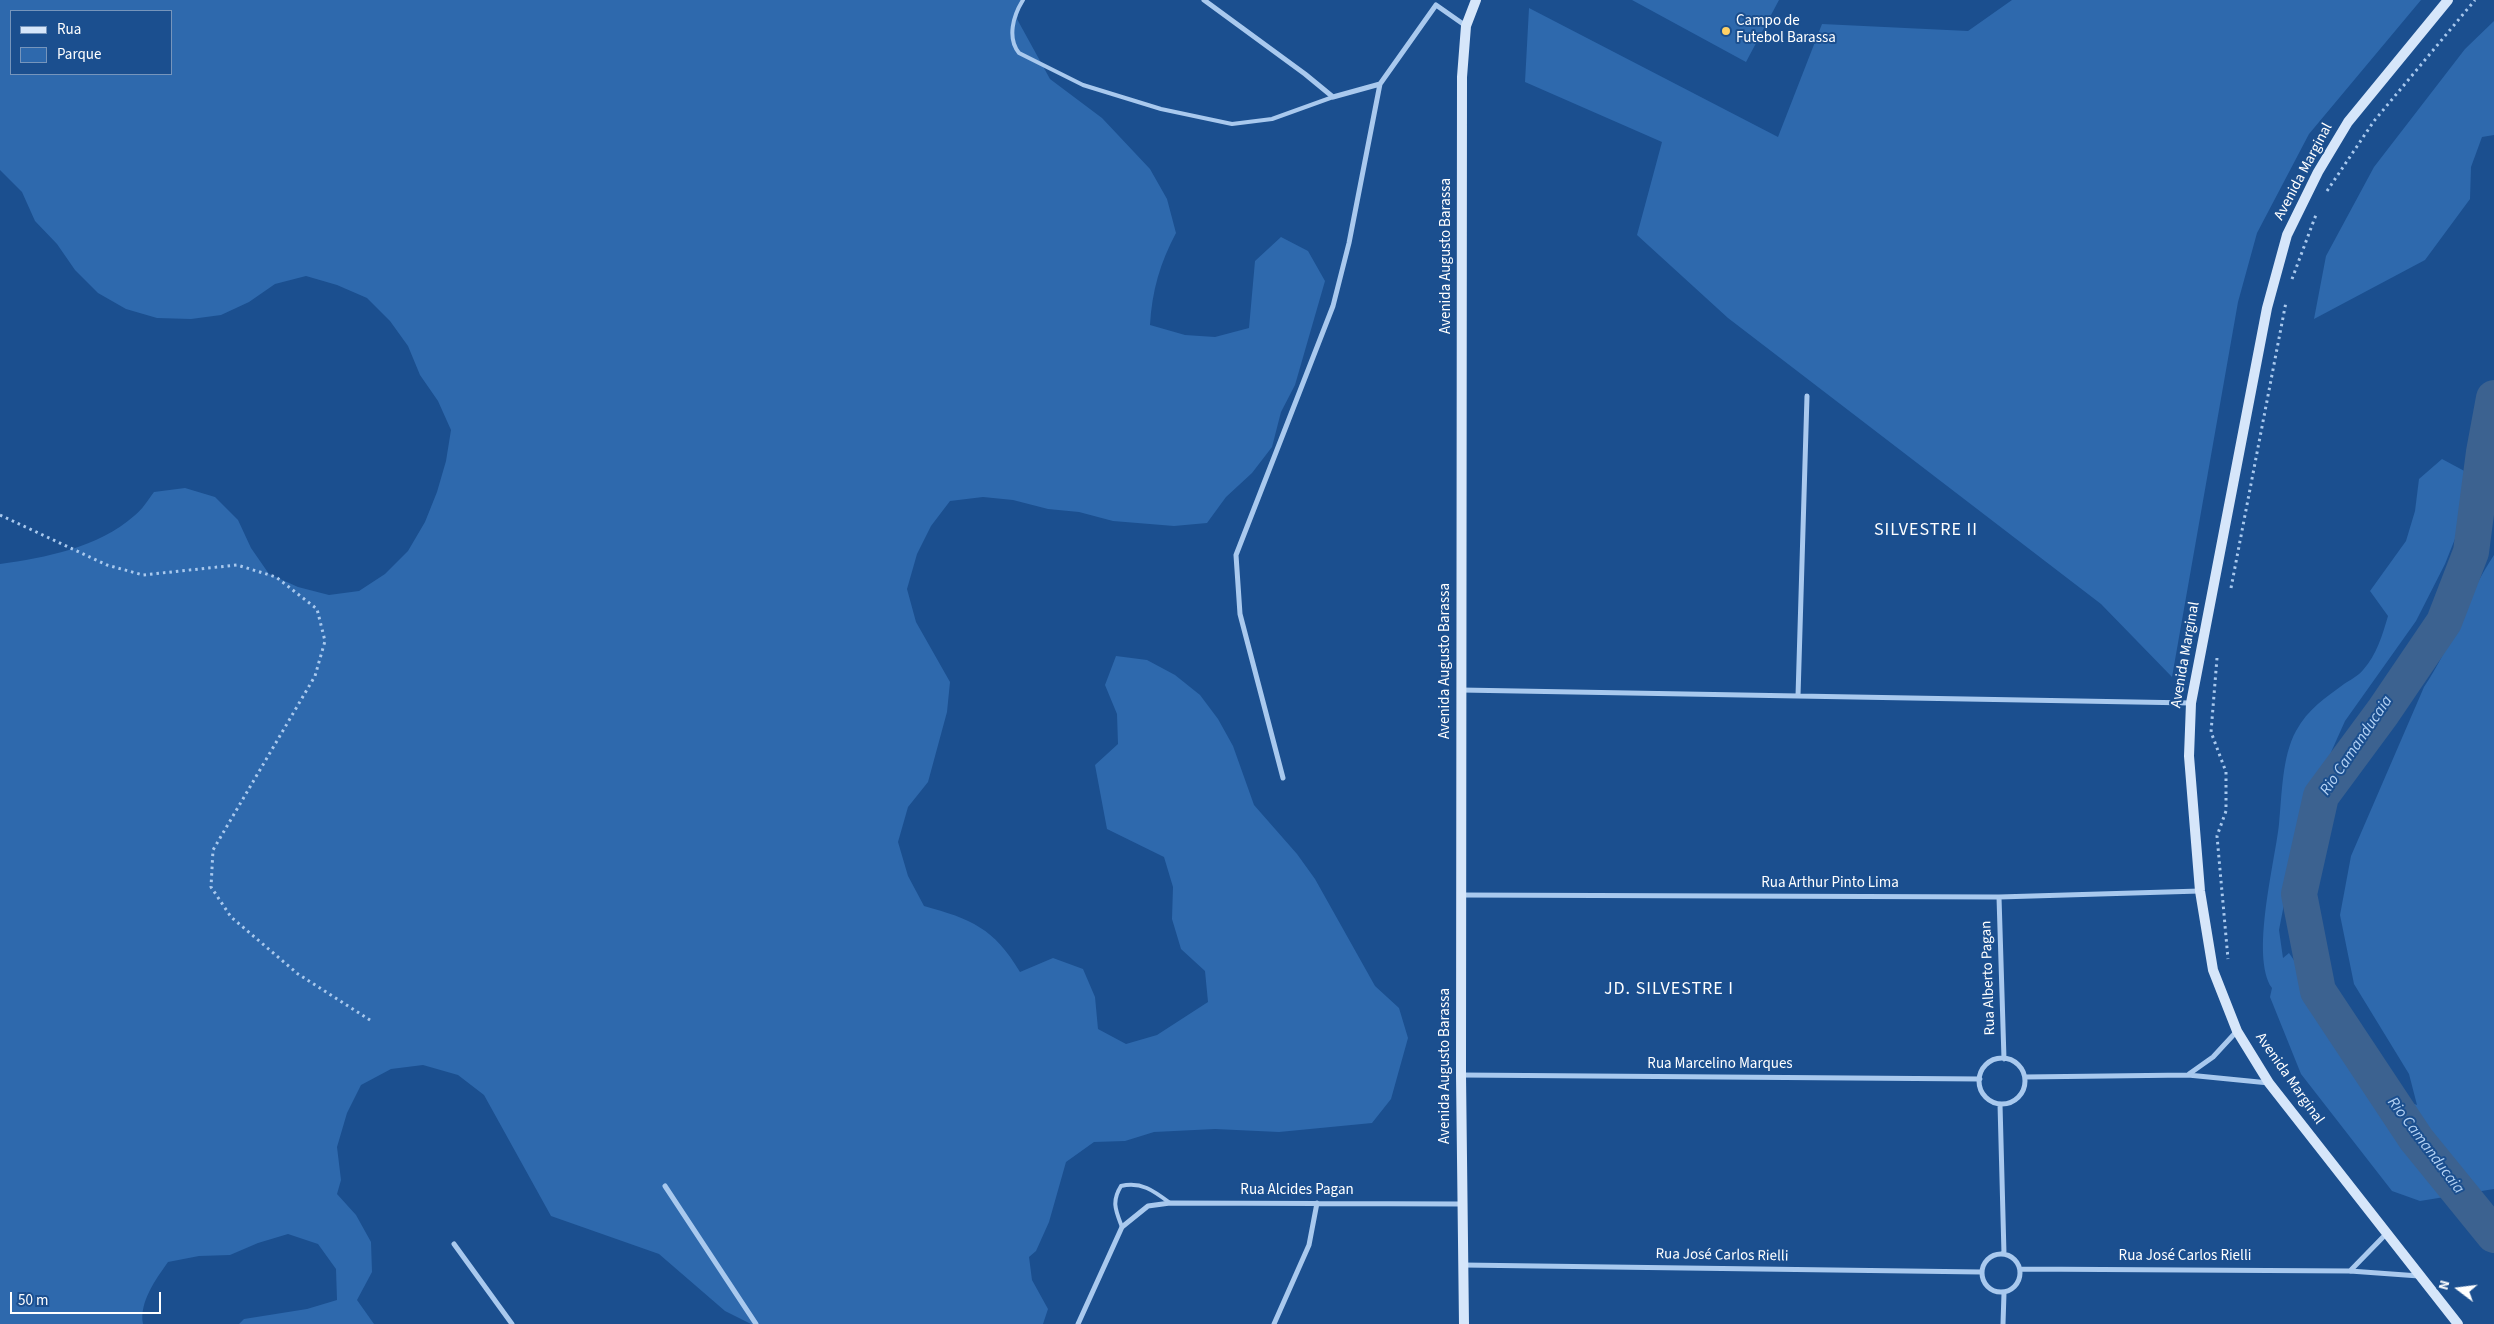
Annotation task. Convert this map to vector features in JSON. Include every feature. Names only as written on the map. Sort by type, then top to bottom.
[{"type":"street","points":[[1204,0],[1305,74],[1333,97],[1380,84]]},
{"type":"street","points":[[1430,0],[1466,26]]},
{"type":"street","name":"Avenida Augusto Barassa","points":[[1464,1324],[1460,1076],[1462,77],[1466,26],[1476,0]]},
{"type":"street","name":"Avenida Marginal","points":[[2448,0],[2348,122],[2318,172],[2287,235],[2267,308],[2191,703],[2189,756],[2200,891],[2213,970],[2237,1031],[2269,1083],[2458,1324]]},
{"type":"street","points":[[1283,778],[1240,614],[1236,555],[1333,306],[1349,243],[1380,84],[1436,5]]},
{"type":"street","points":[[1798,696],[1807,396]]},
{"type":"street","points":[[1461,690],[2191,703]]},
{"type":"street","name":"Rua Arthur Pinto Lima","points":[[1460,896],[1999,897],[2200,891]]},
{"type":"street","name":"Rua Alberto Pagan","points":[[1999,897],[2004,1059]]},
{"type":"street","points":[[2188,1075],[2213,1057],[2237,1031]]},
{"type":"street","points":[[2004,1059],[2014,1062],[2021,1068],[2025,1077],[2022,1093],[2016,1100],[2000,1104],[1992,1102],[1985,1096],[1981,1088],[1980,1079],[1988,1064],[1995,1060],[2004,1059]]},
{"type":"street","points":[[2025,1077],[2188,1075],[2269,1083]]},
{"type":"street","name":"Rua Marcelino Marques","points":[[1460,1076],[1980,1079]]},
{"type":"street","points":[[2000,1104],[2004,1254]]},
{"type":"street","points":[[665,1186],[756,1324]]},
{"type":"street","name":"Rua Alcides Pagan","points":[[1122,1227],[1135,1214],[1148,1206],[1170,1203],[1461,1204]]},
{"type":"street","points":[[1274,1324],[1309,1245],[1317,1204]]},
{"type":"street","points":[[1078,1324],[1122,1227]]},
{"type":"street","points":[[2350,1271],[2386,1234]]},
{"type":"street","points":[[454,1244],[512,1324]]},
{"type":"street","points":[[2004,1254],[2015,1259],[2020,1269],[2020,1280],[2014,1289],[2004,1293],[1987,1288],[1981,1272],[1985,1262],[1994,1255],[2004,1254]]},
{"type":"street","name":"Rua José Carlos Rielli","points":[[1463,1266],[1981,1272]]},
{"type":"street","name":"Rua José Carlos Rielli","points":[[2020,1269],[2350,1271],[2419,1276]]},
{"type":"street","points":[[2003,1324],[2004,1293]]},
{"type":"lane","points":[[1023,0],[1011,35],[1012,45],[1019,53],[1083,85],[1161,109],[1232,124],[1272,120],[1333,97]]},
{"type":"lane","points":[[1122,1227],[1114,1207],[1114,1196],[1121,1186],[1131,1183],[1140,1185],[1170,1203]]},
{"type":"path","points":[[2326,192],[2374,121],[2475,0]]},
{"type":"path","points":[[2292,280],[2318,209]]},
{"type":"path","points":[[2229,596],[2287,298]]},
{"type":"path","points":[[0,515],[107,565],[144,575],[238,565],[276,577],[317,609],[325,641],[315,676],[213,850],[211,887],[231,917],[298,974],[373,1022]]},
{"type":"path","points":[[2217,652],[2211,732],[2226,772],[2226,811],[2217,836],[2228,964]]},
{"type":"green space","points":[[0,0],[1022,0],[1017,19],[1050,79],[1102,118],[1150,169],[1167,199],[1176,233],[1165,255],[1158,278],[1150,325],[1185,335],[1215,337],[1249,328],[1255,261],[1281,237],[1308,251],[1325,281],[1295,385],[1281,412],[1272,447],[1252,473],[1226,497],[1207,523],[1174,526],[1113,521],[1079,512],[1048,509],[1013,500],[983,497],[950,501],[931,526],[917,554],[907,589],[916,622],[950,682],[947,712],[928,782],[908,807],[898,842],[908,876],[924,906],[955,916],[980,927],[1001,945],[1020,972],[1053,958],[1083,969],[1095,997],[1098,1029],[1126,1044],[1157,1035],[1208,1002],[1205,971],[1181,949],[1172,919],[1173,887],[1164,857],[1107,829],[1095,765],[1118,744],[1117,714],[1105,685],[1116,656],[1147,660],[1175,675],[1200,695],[1218,719],[1233,746],[1254,805],[1297,854],[1315,879],[1375,986],[1399,1008],[1408,1038],[1391,1099],[1372,1123],[1279,1132],[1215,1129],[1154,1132],[1125,1141],[1094,1142],[1066,1162],[1049,1222],[1036,1251],[1029,1257],[1032,1280],[1048,1309],[1043,1324],[751,1324],[725,1311],[659,1254],[551,1216],[484,1095],[458,1075],[423,1065],[391,1069],[361,1085],[347,1113],[337,1147],[341,1180],[337,1194],[356,1215],[371,1242],[372,1272],[357,1300],[374,1324],[239,1324],[244,1319],[307,1309],[337,1300],[336,1269],[318,1244],[288,1234],[258,1243],[230,1255],[199,1256],[168,1262],[146,1299],[142,1316],[143,1324],[0,1324],[0,564],[53,554],[88,543],[120,527],[142,508],[154,492],[185,488],[215,497],[238,520],[251,548],[269,574],[298,587],[329,595],[359,591],[385,574],[408,551],[425,522],[437,492],[446,461],[451,430],[438,401],[420,375],[408,346],[390,321],[367,298],[337,285],[306,276],[275,284],[249,302],[221,315],[191,319],[157,318],[126,309],[98,293],[75,270],[57,244],[35,221],[22,192],[0,170]]},
{"type":"green space","name":"Campo de Futebol Barassa","points":[[1632,0],[1779,0],[1746,62]]},
{"type":"green space","points":[[2012,0],[2421,0],[2309,134],[2257,233],[2238,302],[2172,677],[2101,604],[1728,318],[1637,235],[1662,142],[1525,82],[1529,8],[1778,137],[1822,24],[1968,31]]},
{"type":"green space","points":[[2494,21],[2494,135],[2482,137],[2471,167],[2470,199],[2425,260],[2314,319],[2326,256],[2374,167],[2465,49]]},
{"type":"green space","points":[[2442,459],[2470,474],[2468,506],[2445,564],[2416,621],[2345,721],[2332,750],[2311,809],[2285,899],[2279,930],[2283,958],[2289,953],[2366,1064],[2395,1096],[2417,1105],[2409,1074],[2354,984],[2340,915],[2351,856],[2424,687],[2443,655],[2475,588],[2494,555],[2494,1189],[2420,1201],[2392,1191],[2301,1074],[2270,997],[2272,988],[2266,974],[2263,955],[2263,933],[2279,824],[2283,776],[2291,741],[2311,710],[2361,672],[2375,651],[2388,616],[2370,591],[2406,541],[2415,511],[2419,479]]},
{"type":"waterway","name":"Rio Camanducaia","points":[[2494,398],[2484,452],[2471,552],[2444,622],[2383,712],[2321,796],[2299,894],[2318,991],[2416,1139],[2494,1235]]},
{"type":"place","name":"Campo de Futebol Barassa","points":[[1726,31]]},
{"type":"district","name":"SILVESTRE II","points":[[1926,531]]},
{"type":"district","name":"JD. SILVESTRE I","points":[[1669,990]]}]
